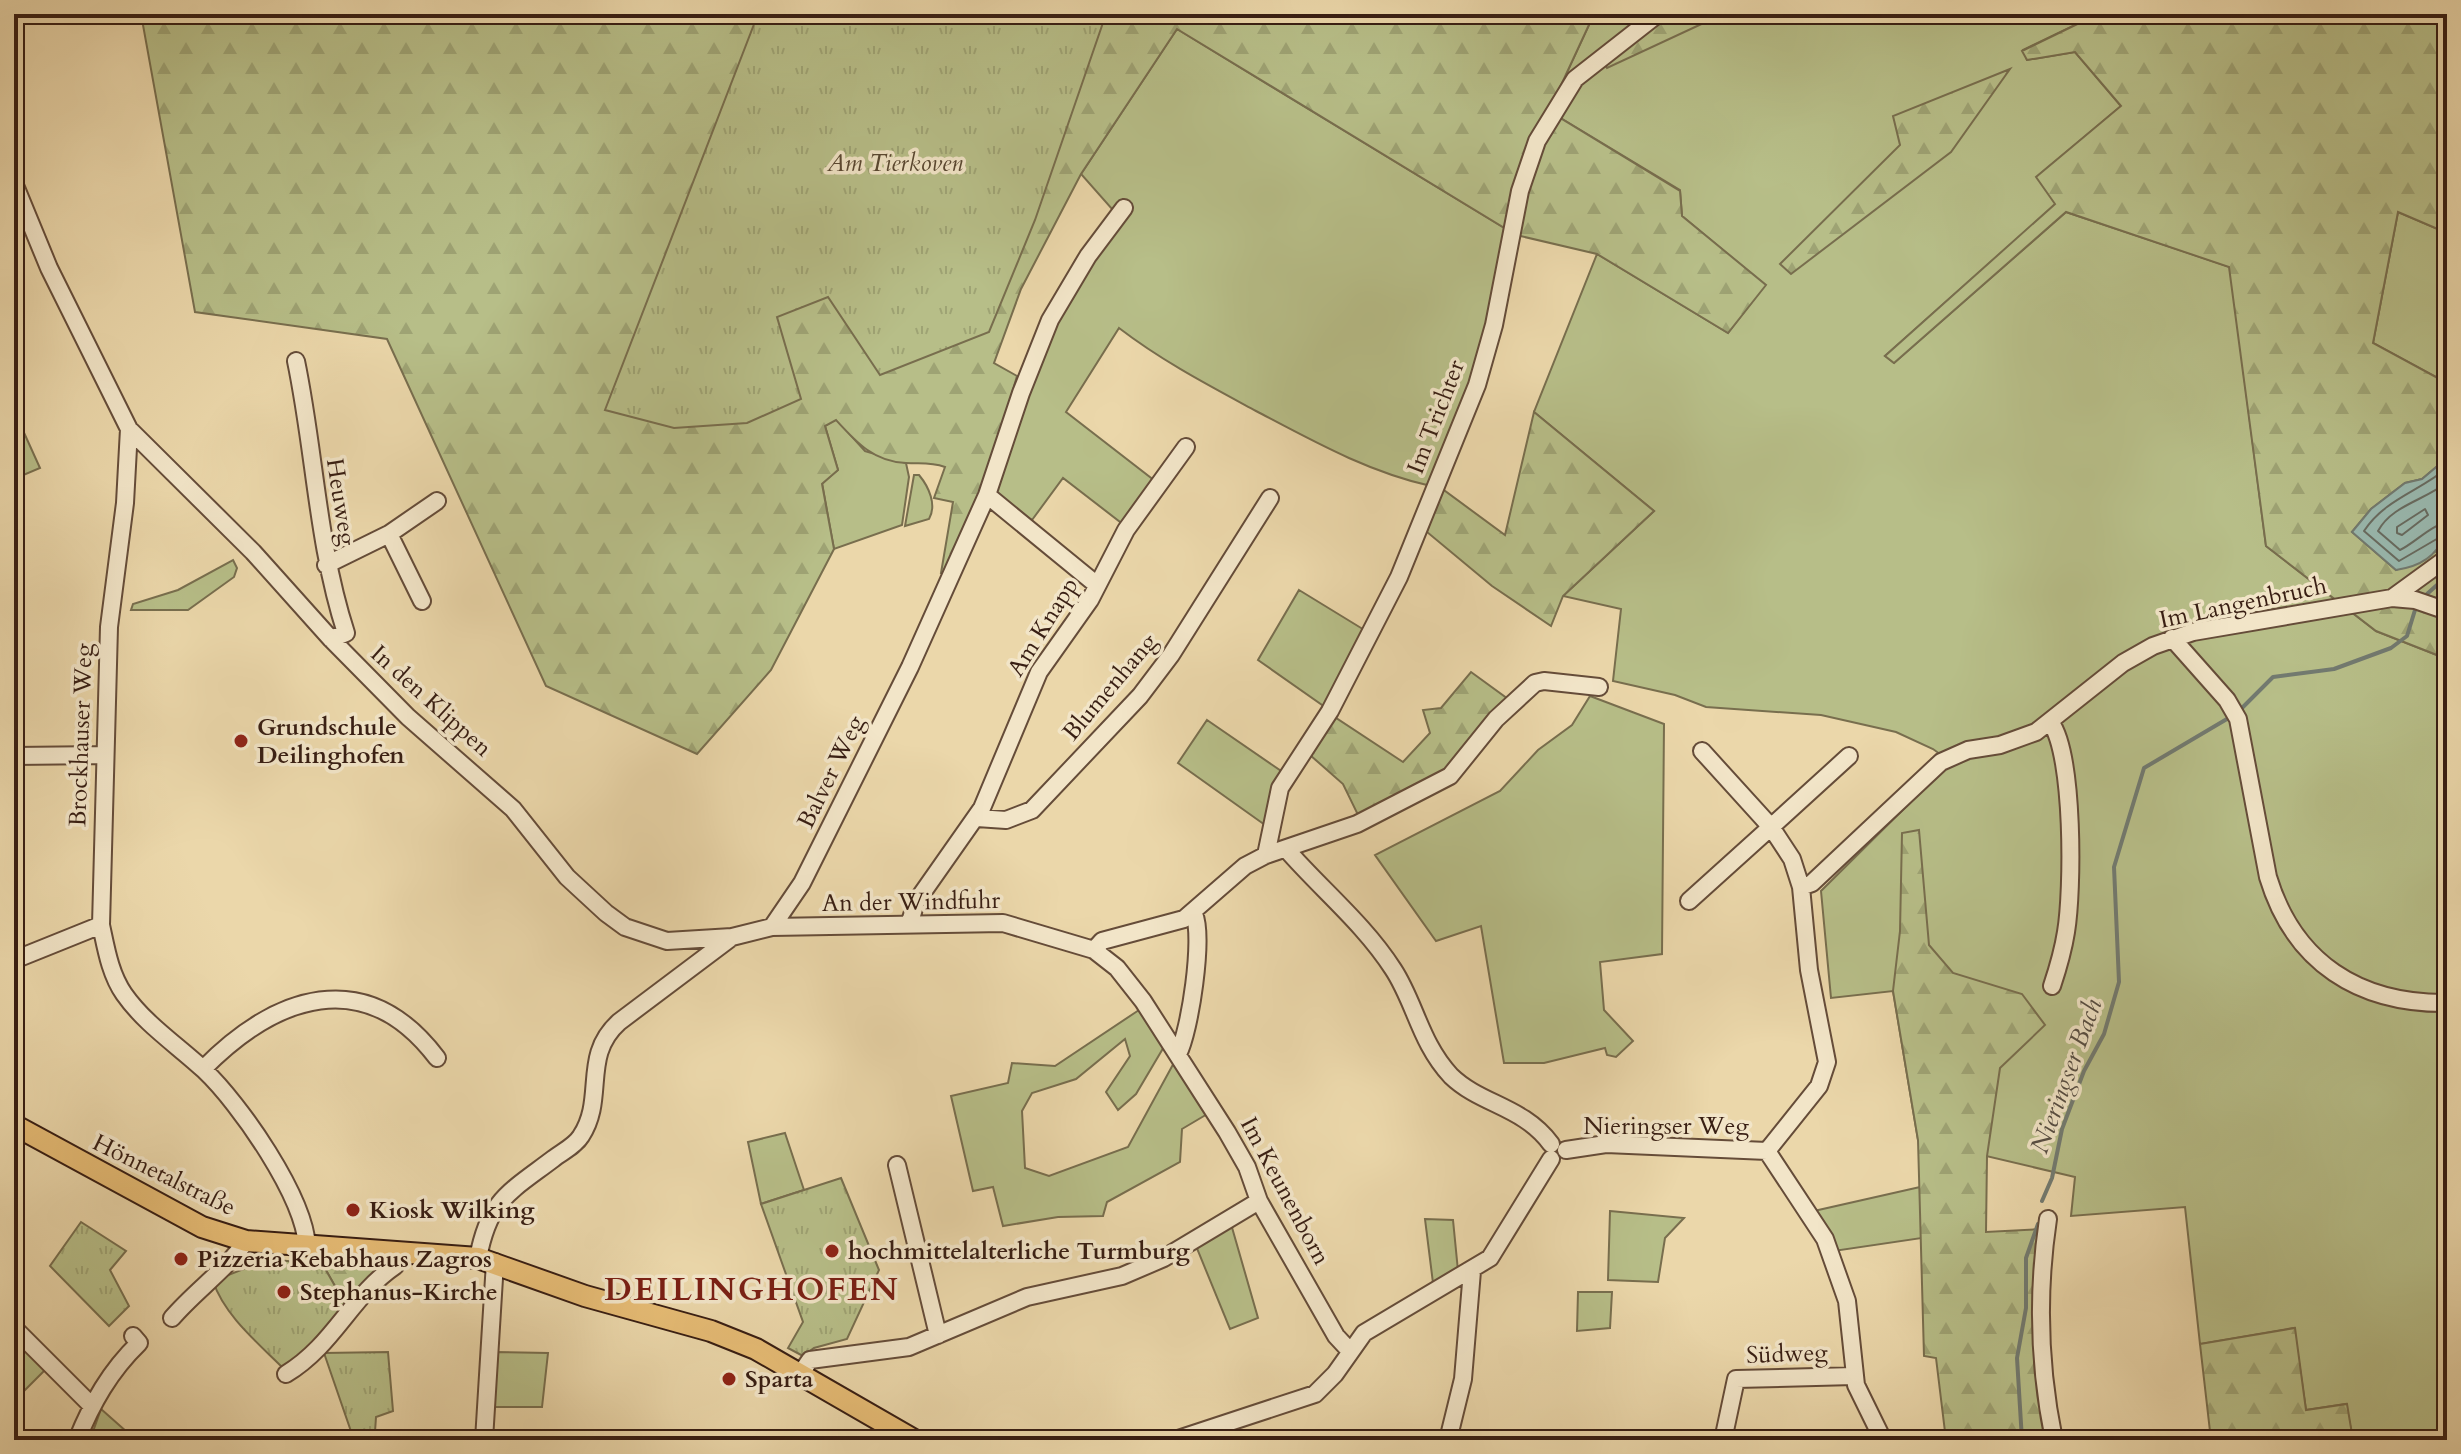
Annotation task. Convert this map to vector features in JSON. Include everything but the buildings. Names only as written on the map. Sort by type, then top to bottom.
[{"type":"main road","name":"Hönnetalstraße","points":[[14,1125],[189,1221],[246,1241],[487,1260],[585,1296],[711,1331],[756,1349],[801,1373],[914,1440]]},
{"type":"street","name":"Im Trichter","points":[[1266,855],[1280,788],[1336,702],[1399,577],[1477,385],[1494,325],[1520,191],[1537,141],[1575,79],[1658,14]]},
{"type":"street","name":"Brockhauser Weg","points":[[14,183],[49,268],[129,429],[125,503],[109,627],[104,755],[101,925],[114,976],[124,994],[149,1023],[224,1090],[269,1155],[306,1229],[307,1246]]},
{"type":"street","name":"Balver Weg","points":[[772,927],[802,883],[910,667],[987,495],[1021,393],[1050,320],[1088,256],[1124,208]]},
{"type":"street","name":"Heuweg","points":[[296,361],[326,565],[346,633],[331,639]]},
{"type":"street","name":"In den Klippen","points":[[129,429],[253,552],[331,639],[408,717],[513,809],[567,877],[606,913],[625,927],[667,941],[732,937]]},
{"type":"street","name":"Am Knapp","points":[[910,922],[916,902],[977,818],[1036,679],[1097,585],[1126,530],[1186,447]]},
{"type":"street","points":[[987,495],[1097,585]]},
{"type":"street","name":"Blumenhang","points":[[977,818],[1014,819],[1032,810],[1140,696],[1171,655],[1270,498]]},
{"type":"street","points":[[326,565],[389,534],[437,501]]},
{"type":"street","points":[[389,534],[422,601]]},
{"type":"street","name":"Im Langenbruch","points":[[2392,598],[2447,558]]},
{"type":"street","name":"Im Langenbruch","points":[[1801,887],[1812,883],[1941,762],[1968,750],[2019,740],[2051,723],[2123,663],[2172,638],[2392,598],[2415,600],[2447,611]]},
{"type":"street","points":[[2172,638],[2235,713],[2268,877],[2276,901],[2293,933],[2317,960],[2371,993],[2401,1002],[2447,1003]]},
{"type":"street","points":[[1094,950],[1102,941],[1194,914],[1245,866],[1266,855],[1357,824],[1450,776],[1496,719],[1535,683],[1544,681],[1599,687]]},
{"type":"street","points":[[2051,723],[2064,753],[2069,880],[2067,929],[2052,986]]},
{"type":"street","points":[[1702,751],[1771,827],[1792,859],[1801,887],[1809,970],[1827,1062],[1819,1086],[1767,1151],[1825,1239],[1847,1301],[1854,1376],[1883,1440]]},
{"type":"street","points":[[14,756],[104,755]]},
{"type":"street","points":[[1689,901],[1849,756]]},
{"type":"street","name":"Nieringser Weg","points":[[1287,850],[1349,915],[1394,970],[1416,1023],[1448,1072],[1462,1084],[1518,1113],[1556,1151],[1606,1144],[1767,1151]]},
{"type":"street","points":[[1178,1054],[1184,1042],[1195,959],[1198,929],[1194,914]]},
{"type":"street","name":"An der Windfuhr","points":[[772,927],[910,922],[1003,923],[1094,950],[1117,968],[1143,1001]]},
{"type":"street","points":[[14,960],[101,925]]},
{"type":"street","points":[[484,1440],[487,1260],[483,1232],[494,1206],[582,1135],[590,1113],[598,1050],[603,1038],[619,1022],[732,937],[772,927]]},
{"type":"street","points":[[203,1069],[262,1019],[294,1007],[336,999],[380,1008],[420,1036],[437,1058]]},
{"type":"street","name":"Im Keunenborn","points":[[1143,1001],[1247,1167],[1259,1201],[1336,1336],[1349,1350]]},
{"type":"street","points":[[1175,1440],[1315,1394],[1335,1374],[1349,1350],[1364,1333],[1490,1258],[1556,1151]]},
{"type":"street","points":[[897,1165],[938,1335]]},
{"type":"street","points":[[801,1373],[810,1360],[909,1347],[1027,1297],[1142,1269],[1259,1201]]},
{"type":"street","points":[[2048,1219],[2040,1279],[2045,1382],[2054,1440]]},
{"type":"street","points":[[172,1318],[200,1286],[233,1260],[246,1241]]},
{"type":"street","points":[[286,1374],[308,1360],[333,1336],[375,1280],[395,1266],[396,1253]]},
{"type":"street","points":[[1448,1440],[1463,1379],[1472,1271]]},
{"type":"street","points":[[14,1328],[91,1405]]},
{"type":"street","points":[[77,1440],[91,1405],[122,1359],[139,1343],[133,1336]]},
{"type":"street","name":"Südweg","points":[[1723,1440],[1736,1379],[1854,1376]]},
{"type":"green space","points":[[141,14],[1594,14],[1549,111],[1680,191],[1682,216],[1766,285],[1728,333],[1597,254],[1516,235],[1177,29],[1081,174],[1021,289],[994,363],[1017,376],[982,496],[947,573],[941,573],[953,502],[934,498],[945,467],[884,459],[858,443],[836,420],[825,426],[838,470],[822,484],[834,549],[771,670],[697,754],[546,686],[387,339],[195,312]]},
{"type":"green space","name":"Am Tierkoven","points":[[758,14],[1106,14],[1035,220],[989,332],[880,375],[828,297],[777,317],[801,399],[747,423],[674,428],[605,410]]},
{"type":"green space","points":[[1594,14],[2098,14],[2023,50],[2027,60],[2075,52],[2121,106],[2037,177],[2056,204],[1885,356],[1894,363],[2066,212],[2230,267],[2266,546],[2376,631],[2447,659],[2447,1440],[2353,1440],[2346,1404],[2306,1410],[2294,1328],[2200,1344],[2185,1207],[2071,1216],[2075,1177],[1918,1140],[1893,991],[1831,998],[1821,891],[1951,762],[1933,749],[1896,732],[1821,715],[1706,707],[1675,695],[1613,681],[1621,609],[1563,596],[1654,511],[1534,412],[1597,254],[1728,333],[1765,285],[1682,216],[1680,190],[1549,111]]},
{"type":"green space","points":[[1651,14],[1723,14],[1607,68],[1602,60]]},
{"type":"green space","points":[[2098,14],[2447,14],[2447,233],[2398,212],[2373,343],[2447,383],[2447,458],[2422,479],[2405,483],[2371,509],[2352,532],[2396,570],[2435,552],[2447,538],[2447,659],[2376,631],[2266,546],[2229,267],[2066,212],[1894,363],[1885,356],[2055,204],[2036,177],[2121,106],[2075,52],[2027,60],[2022,51]]},
{"type":"green space","points":[[1177,29],[1516,235],[1485,382],[1431,486],[1385,473],[1320,444],[1186,372],[1119,328],[1066,412],[1155,481],[1124,525],[1063,478],[1032,520],[990,494],[1040,330],[1075,261],[1113,210],[1081,174]]},
{"type":"green space","points":[[2010,69],[1951,152],[1791,274],[1780,264],[1900,145],[1893,116]]},
{"type":"green space","points":[[2398,212],[2447,233],[2447,383],[2373,343]]},
{"type":"green space","points":[[1534,412],[1654,511],[1563,596],[1551,626],[1492,586],[1427,532],[1441,488],[1505,535]]},
{"type":"green space","points":[[14,416],[40,468],[14,479]]},
{"type":"green space","points":[[836,419],[865,451],[906,463],[909,477],[902,525],[834,549],[822,483],[838,470],[825,426]]},
{"type":"green space","points":[[914,475],[919,475],[929,491],[931,514],[929,519],[905,526]]},
{"type":"green space","points":[[233,560],[237,568],[234,577],[188,610],[131,610],[133,604],[178,590]]},
{"type":"green space","points":[[1299,590],[1366,631],[1325,707],[1258,660]]},
{"type":"green space","points":[[1471,672],[1508,699],[1449,771],[1359,817],[1343,784],[1310,755],[1333,716],[1403,762],[1430,733],[1423,710],[1441,708]]},
{"type":"green space","points":[[1590,696],[1664,724],[1662,954],[1600,962],[1604,1010],[1633,1041],[1616,1057],[1607,1055],[1605,1048],[1544,1063],[1504,1063],[1481,926],[1436,941],[1375,855],[1500,791],[1538,750],[1572,725]]},
{"type":"green space","points":[[1207,720],[1284,773],[1265,825],[1178,763]]},
{"type":"green space","points":[[1919,830],[1929,945],[1953,973],[2022,994],[2045,1025],[2000,1068],[1987,1156],[1986,1232],[2041,1229],[2047,1440],[1946,1440],[1936,1358],[1924,1356],[1918,1140],[1893,991],[1900,931],[1902,833]]},
{"type":"green space","points":[[1139,1010],[1165,1045],[1136,1094],[1118,1110],[1106,1092],[1130,1056],[1125,1039],[1076,1079],[1032,1093],[1022,1111],[1025,1168],[1049,1176],[1128,1147],[1176,1059],[1209,1113],[1182,1129],[1180,1162],[1107,1202],[1103,1216],[1058,1217],[1003,1226],[993,1187],[973,1191],[951,1096],[1008,1083],[1012,1063],[1055,1066]]},
{"type":"green space","points":[[785,1133],[804,1190],[761,1204],[748,1142]]},
{"type":"green space","points":[[841,1178],[879,1270],[847,1339],[814,1348],[803,1356],[788,1348],[803,1322],[761,1204]]},
{"type":"green space","points":[[1920,1187],[1922,1238],[1834,1251],[1814,1211]]},
{"type":"green space","points":[[1610,1211],[1684,1218],[1665,1238],[1658,1282],[1608,1280]]},
{"type":"green space","points":[[1425,1219],[1453,1220],[1458,1271],[1433,1283]]},
{"type":"green space","points":[[81,1222],[126,1251],[110,1270],[129,1306],[109,1326],[50,1266]]},
{"type":"green space","points":[[1231,1224],[1258,1318],[1230,1329],[1196,1246]]},
{"type":"green space","points":[[269,1259],[323,1265],[348,1309],[305,1354],[283,1368],[233,1317],[213,1281]]},
{"type":"green space","points":[[323,1265],[375,1267],[374,1275],[348,1309]]},
{"type":"green space","points":[[1578,1292],[1612,1292],[1610,1328],[1577,1331]]},
{"type":"green space","points":[[2295,1328],[2306,1410],[2347,1404],[2353,1440],[2211,1440],[2200,1344]]},
{"type":"green space","points":[[18,1336],[48,1367],[14,1401],[14,1340]]},
{"type":"green space","points":[[388,1352],[393,1411],[376,1417],[375,1432],[383,1433],[383,1439],[395,1440],[354,1440],[324,1353]]},
{"type":"green space","points":[[495,1352],[548,1353],[542,1407],[493,1407]]},
{"type":"green space","points":[[101,1409],[136,1440],[90,1440]]},
{"type":"water","points":[[2447,458],[2448,512],[2441,543],[2417,565],[2396,570],[2352,532],[2371,509],[2405,483],[2422,479]]},
{"type":"waterway","name":"Nieringser Bach","points":[[2427,594],[2447,576]]},
{"type":"waterway","name":"Nieringser Bach","points":[[2239,711],[2273,677],[2334,669],[2391,648],[2407,636],[2415,610]]},
{"type":"waterway","name":"Nieringser Bach","points":[[2042,1201],[2052,1178],[2062,1129],[2084,1071],[2104,1034],[2119,982],[2114,867],[2144,768],[2232,716]]},
{"type":"waterway","name":"Nieringser Bach","points":[[2022,1440],[2017,1358],[2026,1308],[2026,1258],[2038,1224]]},
{"type":"place","name":"Grundschule Deilinghofen","points":[[241,741]]},
{"type":"place","name":"Kiosk Wilking","points":[[353,1210]]},
{"type":"place","name":"hochmittelalterliche Turmburg","points":[[832,1251]]},
{"type":"place","name":"Pizzeria Kebabhaus Zagros","points":[[181,1259]]},
{"type":"place","name":"Stephanus-Kirche","points":[[284,1292]]},
{"type":"place","name":"Sparta","points":[[729,1379]]},
{"type":"district","name":"DEILINGHOFEN","points":[[752,1290]]}]
